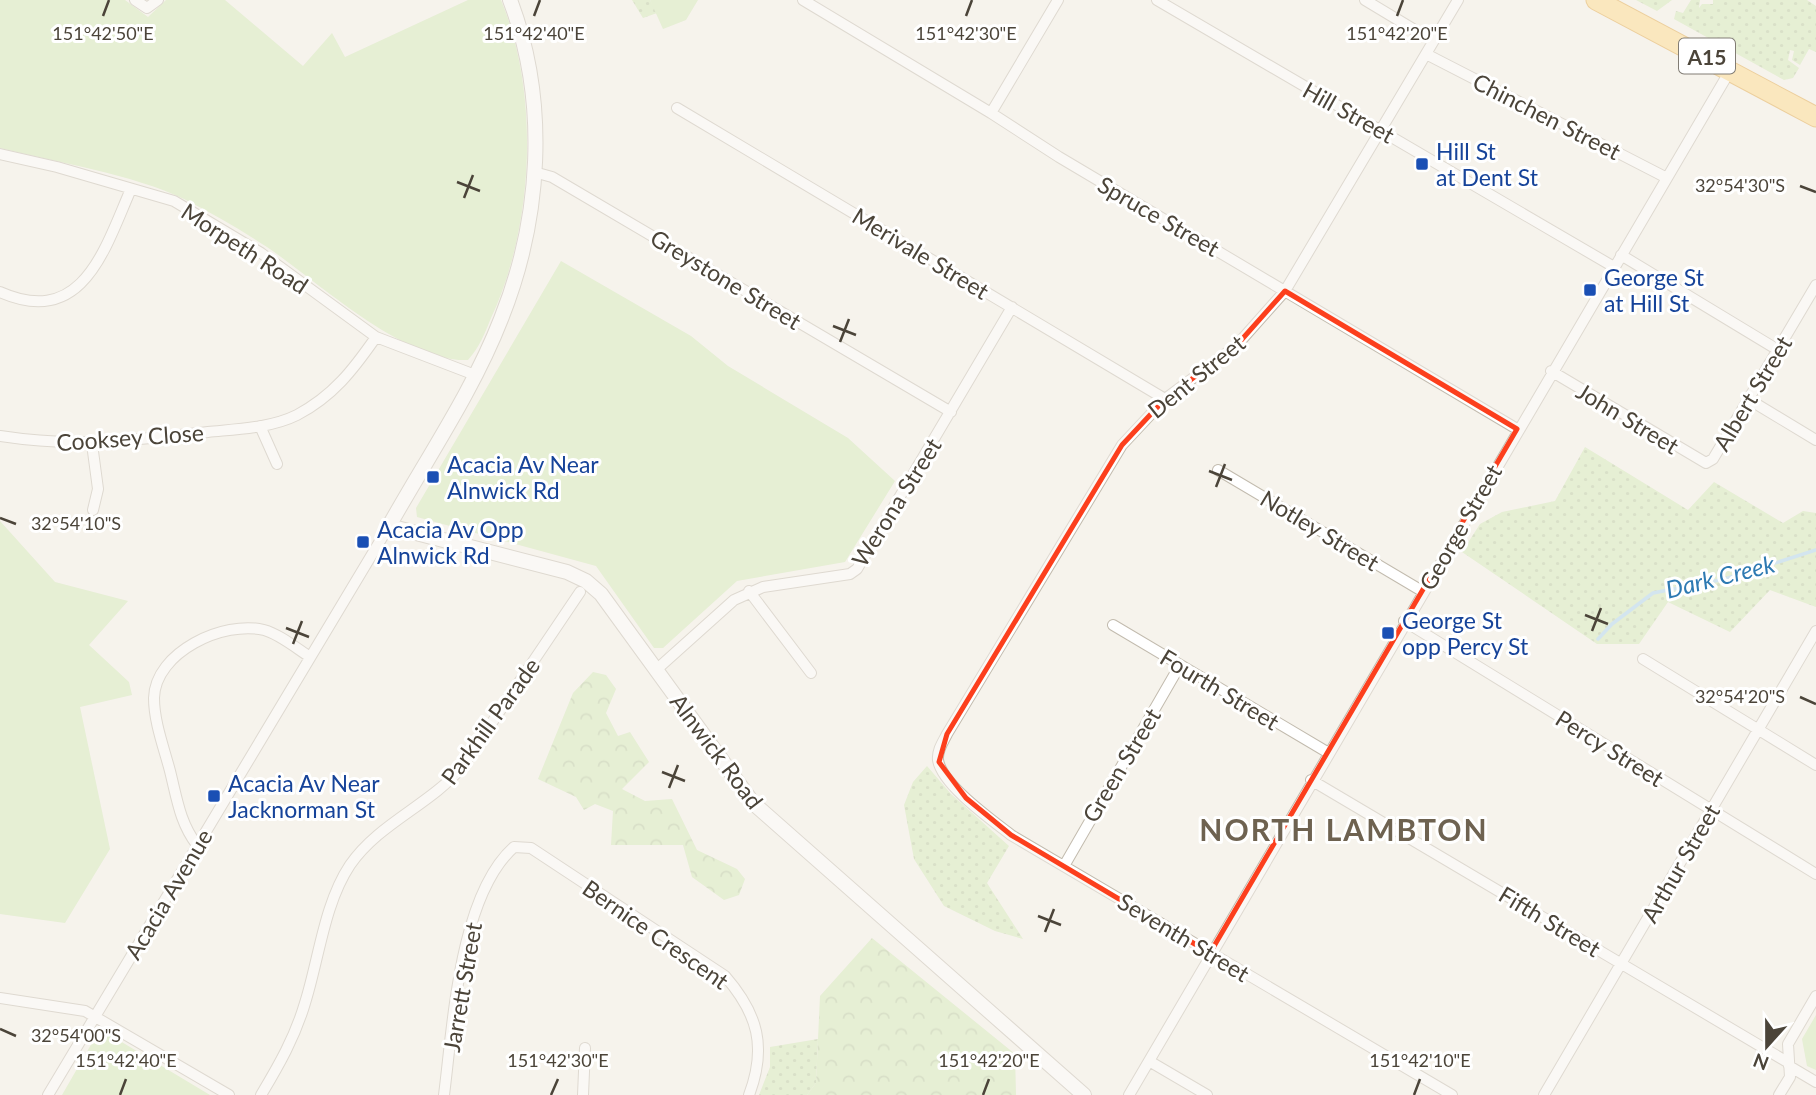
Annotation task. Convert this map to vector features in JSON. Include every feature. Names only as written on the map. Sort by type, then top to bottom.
[{"type":"highway","name":"A15","points":[[1596,0],[1731,69],[1816,117]]},
{"type":"street","points":[[135,0],[144,7],[156,3]]},
{"type":"street","name":"Acacia Avenue","points":[[48,1095],[388,526],[475,375],[501,320],[517,273],[528,226],[534,172],[535,121],[530,80],[510,0]]},
{"type":"street","name":"Spruce Street","points":[[803,0],[1069,163],[1517,429]]},
{"type":"street","points":[[991,113],[1058,0]]},
{"type":"street","name":"Hill Street","points":[[1157,0],[1614,267]]},
{"type":"street","points":[[1365,0],[1433,41]]},
{"type":"street","name":"Dent Street","points":[[938,755],[947,734],[1104,473],[1142,421],[1166,399],[1236,346],[1285,291],[1458,0]]},
{"type":"street","name":"Chinchen Street","points":[[1426,54],[1667,178]]},
{"type":"street","name":"George Street","points":[[1129,1095],[1327,752],[1731,69]]},
{"type":"street","name":"Merivale Street","points":[[677,108],[1166,399]]},
{"type":"street","name":"Morpeth Road","points":[[0,154],[174,201],[261,253],[376,337],[475,375]]},
{"type":"street","name":"Greystone Street","points":[[534,172],[552,177],[951,412]]},
{"type":"street","points":[[0,292],[15,299],[43,302],[69,295],[89,278],[131,189]]},
{"type":"street","points":[[1621,256],[1778,350]]},
{"type":"street","name":"Albert Street","points":[[1706,463],[1713,459],[1816,285]]},
{"type":"street","name":"Werona Street","points":[[656,670],[734,600],[749,591],[850,574],[857,569],[1012,307]]},
{"type":"street","name":"Cooksey Close","points":[[0,436],[47,443],[92,444],[260,426],[294,416],[324,399],[350,375],[376,337]]},
{"type":"street","name":"John Street","points":[[1551,371],[1706,463]]},
{"type":"street","points":[[1748,399],[1816,440]]},
{"type":"street","points":[[260,426],[276,464]]},
{"type":"street","points":[[92,444],[98,489],[93,510]]},
{"type":"street","name":"Notley Street","points":[[1218,470],[1422,591]]},
{"type":"street","name":"Alnwick Road","points":[[388,526],[567,572],[586,581],[601,594],[753,803],[1084,1095]]},
{"type":"street","points":[[749,591],[811,673]]},
{"type":"street","name":"Parkhill Parade","points":[[261,1095],[298,1027],[335,895],[348,868],[364,846],[445,787],[462,767],[580,592]]},
{"type":"street","name":"Percy Street","points":[[1404,621],[1816,874]]},
{"type":"street","name":"Fourth Street","points":[[1113,625],[1327,752]]},
{"type":"street","points":[[197,845],[184,828],[156,713],[157,684],[170,664],[195,642],[219,630],[244,627],[267,630],[310,657]]},
{"type":"street","name":"Arthur Street","points":[[1545,1095],[1756,729],[1816,631]]},
{"type":"street","points":[[1643,659],[1816,765]]},
{"type":"street","name":"Green Street","points":[[1064,866],[1180,665]]},
{"type":"street","name":"Seventh Street","points":[[938,755],[942,769],[966,798],[989,819],[1452,1095]]},
{"type":"street","name":"Fifth Street","points":[[1311,780],[1816,1082]]},
{"type":"street","name":"Jarrett Street","points":[[444,1095],[461,967],[472,920],[492,877],[514,848]]},
{"type":"street","name":"Bernice Crescent","points":[[514,848],[531,848],[725,976],[743,997],[755,1022],[757,1073],[749,1095]]},
{"type":"street","points":[[1779,1095],[1790,1077],[1788,1044],[1816,996]]},
{"type":"street","points":[[0,998],[79,1008],[229,1095]]},
{"type":"street","points":[[583,1095],[585,1048]]},
{"type":"street","points":[[1149,1061],[1207,1095]]},
{"type":"highlighted area","points":[[1285,291],[1517,429],[1210,953],[1011,835],[966,798],[939,762],[947,734],[1122,445],[1165,399],[1236,346]]},
{"type":"green space","points":[[0,0],[125,0],[148,17],[166,0],[225,0],[303,66],[332,33],[345,57],[468,0],[501,0],[514,37],[522,76],[527,160],[516,243],[505,282],[484,335],[472,355],[468,360],[443,357],[390,335],[267,247],[164,190],[119,176],[0,148]]},
{"type":"green space","points":[[632,0],[650,0],[657,13],[643,18]]},
{"type":"green space","points":[[650,0],[698,0],[686,20],[663,29]]},
{"type":"green space","points":[[1636,0],[1672,0],[1657,11]]},
{"type":"green space","points":[[1691,0],[1700,0],[1699,8],[1702,4],[1713,4],[1713,0],[1807,0],[1816,6],[1816,52],[1809,49],[1800,65],[1792,60],[1794,51],[1790,50],[1788,60],[1799,68],[1793,78],[1784,80],[1674,19],[1676,11],[1683,13]]},
{"type":"green space","points":[[561,261],[691,336],[728,366],[848,438],[895,481],[845,562],[737,581],[663,648],[654,648],[596,566],[417,517],[416,508]]},
{"type":"green space","points":[[1585,447],[1688,510],[1714,482],[1783,523],[1803,511],[1816,513],[1816,607],[1770,590],[1730,632],[1668,602],[1639,644],[1597,644],[1462,552],[1480,524],[1502,512],[1555,501]]},
{"type":"green space","points":[[0,521],[55,582],[128,601],[89,645],[129,682],[132,695],[80,707],[110,849],[65,923],[0,914]]},
{"type":"green space","points":[[593,672],[606,675],[616,689],[606,713],[618,736],[630,732],[649,762],[622,789],[645,801],[672,799],[697,850],[737,869],[745,879],[739,895],[724,900],[692,877],[683,845],[611,845],[613,811],[595,804],[584,810],[576,797],[538,779],[573,693]]},
{"type":"green space","points":[[927,766],[951,794],[1009,846],[987,883],[1023,939],[995,931],[944,906],[914,859],[904,805],[913,782]]},
{"type":"green space","points":[[872,938],[1015,1054],[1016,1095],[807,1095],[816,1083],[820,996]]},
{"type":"green space","points":[[1816,1015],[1816,1070],[1807,1066],[1802,1039]]},
{"type":"green space","points":[[100,1029],[210,1095],[62,1095]]},
{"type":"green space","points":[[818,1039],[816,1083],[807,1095],[759,1095],[770,1067],[770,1047]]},
{"type":"waterway","name":"Dark Creek","points":[[1598,639],[1612,624],[1653,593],[1725,579],[1816,550]]},
{"type":"place","name":"Hill St at Dent St","points":[[1422,164]]},
{"type":"place","name":"George St at Hill St","points":[[1590,290]]},
{"type":"place","name":"Acacia Av Near Alnwick Rd","points":[[433,477]]},
{"type":"place","name":"Acacia Av Opp Alnwick Rd","points":[[363,542]]},
{"type":"place","name":"George St opp Percy St","points":[[1388,633]]},
{"type":"place","name":"Acacia Av Near Jacknorman St","points":[[214,796]]},
{"type":"district","name":"NORTH LAMBTON","points":[[1344,829]]}]
